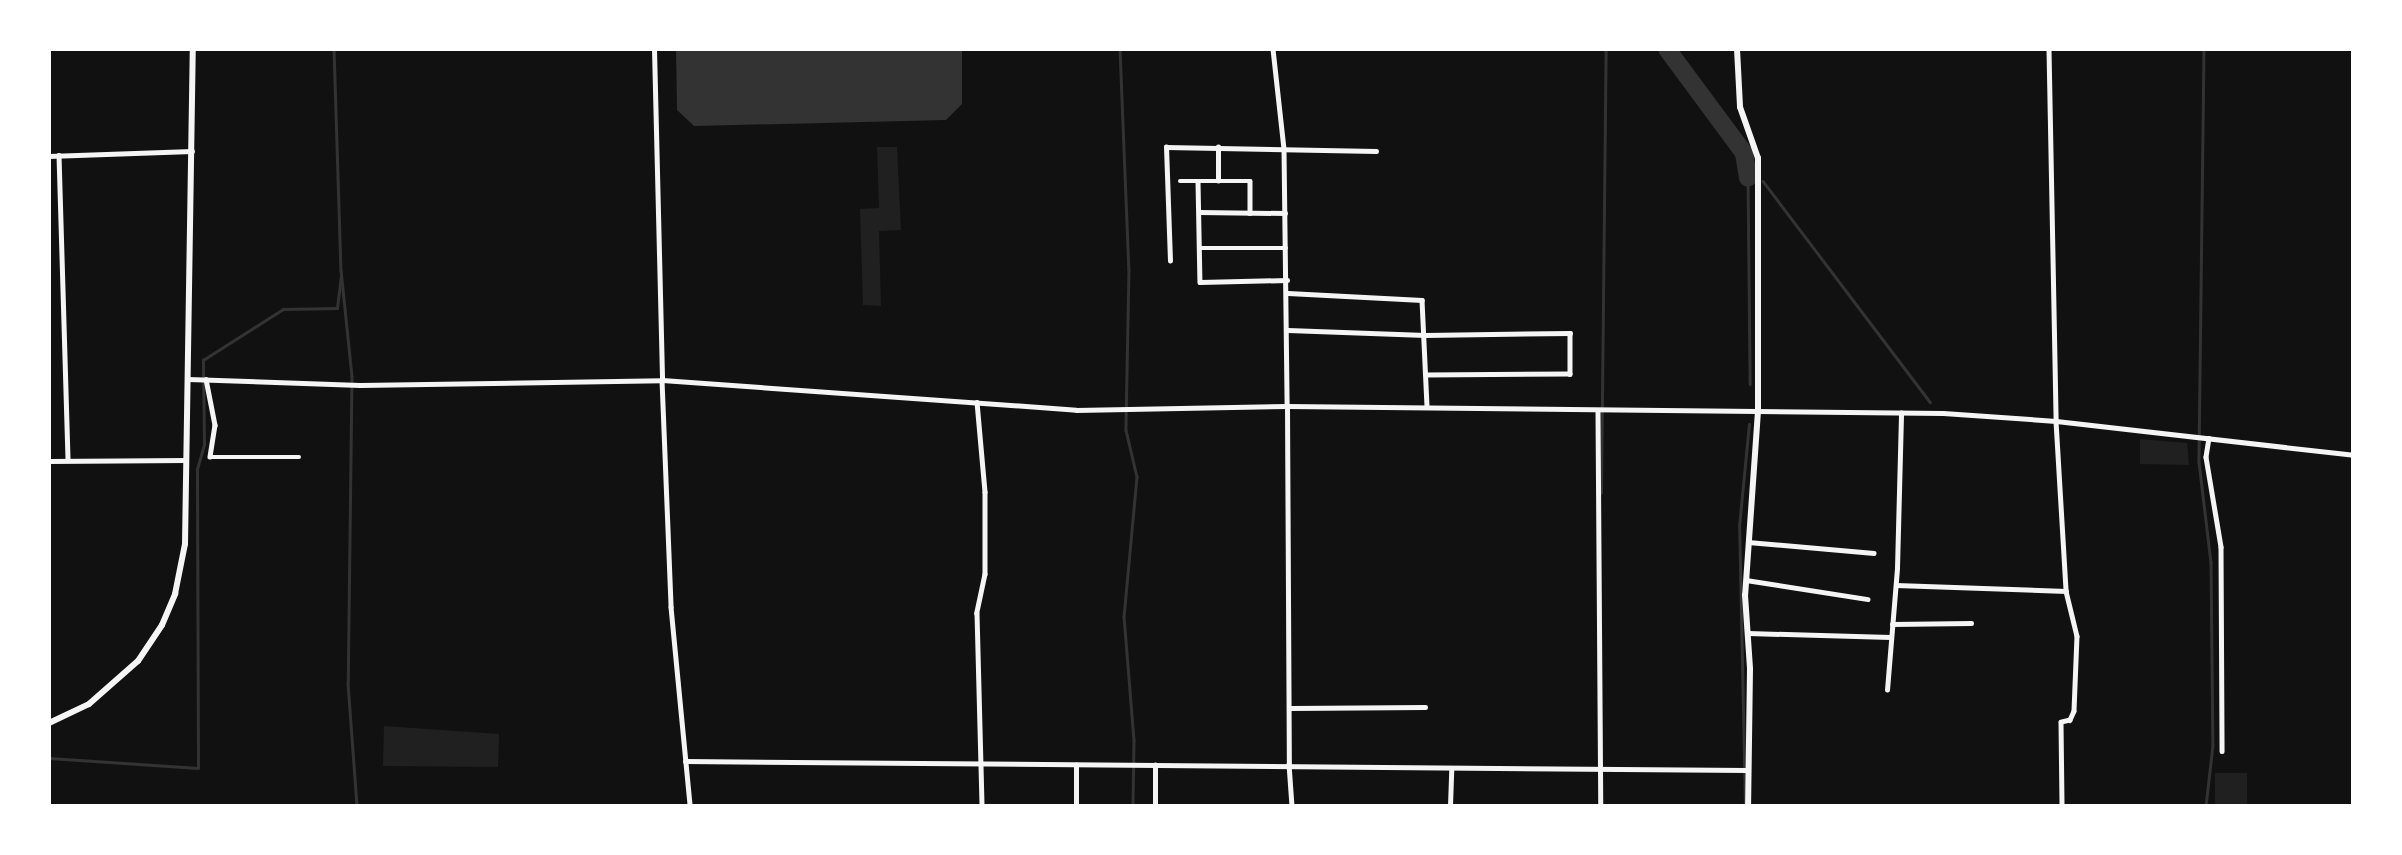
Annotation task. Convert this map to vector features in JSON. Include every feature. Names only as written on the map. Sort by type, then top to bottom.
[{"type":"main road","points":[[49,723],[89,704],[119,680],[162,625],[174,594],[185,544],[193,49]]},
{"type":"main road","points":[[1737,49],[1740,107],[1758,158],[1758,411],[1745,580],[1751,714],[1747,770],[1748,806]]},
{"type":"street","points":[[654,49],[670,594],[690,806]]},
{"type":"street","points":[[1273,49],[1283,146],[1288,293],[1291,708],[1289,764],[1292,806]]},
{"type":"street","points":[[2049,49],[2056,421],[2066,591],[2077,636],[2074,711],[2070,720],[2061,722],[2062,806]]},
{"type":"street","points":[[1218,146],[1218,181]]},
{"type":"street","points":[[1170,261],[1166,147],[1283,146],[1376,151]]},
{"type":"street","points":[[49,156],[192,151]]},
{"type":"street","points":[[59,155],[68,459]]},
{"type":"street","points":[[1180,181],[1250,181],[1250,213]]},
{"type":"street","points":[[1198,181],[1200,282],[1287,281]]},
{"type":"street","points":[[1199,212],[1285,213]]},
{"type":"street","points":[[1199,248],[1286,248]]},
{"type":"street","points":[[1288,293],[1422,300],[1426,335],[1427,407]]},
{"type":"street","points":[[1288,330],[1426,335],[1570,333],[1570,374],[1426,375]]},
{"type":"street","points":[[188,379],[349,384],[662,380],[1076,410],[1287,406],[1901,413],[2056,421],[2353,455]]},
{"type":"street","points":[[206,379],[215,425],[210,457],[299,457]]},
{"type":"street","points":[[977,401],[985,492],[985,575],[977,612],[982,806]]},
{"type":"street","points":[[1598,411],[1601,806]]},
{"type":"street","points":[[1887,690],[1896,585],[1901,413]]},
{"type":"street","points":[[2207,438],[2206,457],[2221,547],[2222,751]]},
{"type":"street","points":[[49,461],[186,460]]},
{"type":"street","points":[[1747,542],[1874,554]]},
{"type":"street","points":[[1745,580],[1868,599]]},
{"type":"street","points":[[1896,585],[2066,591]]},
{"type":"street","points":[[1892,624],[1971,623]]},
{"type":"street","points":[[1746,633],[1890,637]]},
{"type":"street","points":[[1291,708],[1425,707]]},
{"type":"street","points":[[685,761],[980,765],[1289,764],[1601,772],[1747,770]]},
{"type":"street","points":[[1076,765],[1076,806]]},
{"type":"street","points":[[1155,806],[1156,765]]},
{"type":"street","points":[[1450,806],[1451,770]]},
{"type":"shaded area","points":[[676,49],[962,49],[962,104],[946,120],[694,126],[677,110]]},
{"type":"shaded area","points":[[877,147],[897,147],[901,230],[879,231],[881,306],[863,305],[860,209],[879,208]]},
{"type":"shaded area","points":[[2140,439],[2187,443],[2189,465],[2140,464]]},
{"type":"shaded area","points":[[384,726],[499,734],[498,767],[383,766]]},
{"type":"shaded area","points":[[2215,773],[2247,773],[2247,806],[2215,806]]},
{"type":"waterway","points":[[334,49],[341,270],[352,376],[348,683],[357,806]]},
{"type":"waterway","points":[[1120,49],[1129,269],[1126,430],[1137,477],[1124,616],[1134,741],[1133,806]]},
{"type":"waterway","points":[[1601,493],[1606,49]]},
{"type":"waterway","points":[[1667,49],[1744,153],[1748,178]]},
{"type":"waterway","points":[[2204,49],[2199,462],[2211,562],[2213,745],[2206,806]]},
{"type":"waterway","points":[[1748,178],[1750,384]]},
{"type":"waterway","points":[[1763,181],[1930,402]]},
{"type":"waterway","points":[[49,758],[198,768],[197,469],[204,445],[203,360],[283,309],[337,308],[341,276]]},
{"type":"waterway","points":[[1745,806],[1739,526],[1749,424]]}]
